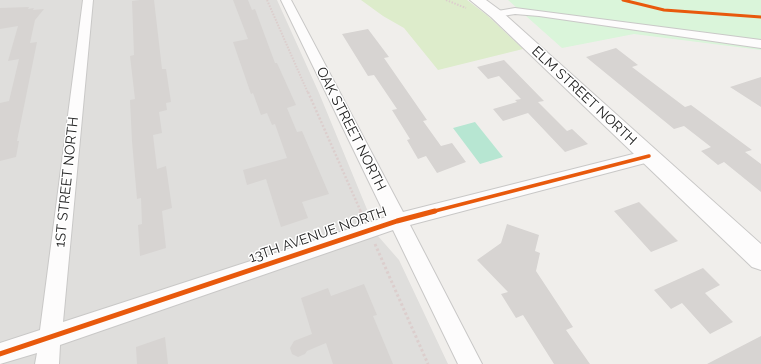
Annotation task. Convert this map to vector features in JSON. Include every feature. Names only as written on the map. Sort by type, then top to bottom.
[{"type":"street","name":"1ST STREET NORTH","points":[[47,364],[88,0]]},
{"type":"street","name":"OAK STREET NORTH","points":[[286,0],[470,364]]},
{"type":"street","name":"ELM STREET NORTH","points":[[473,5],[496,14],[761,259]]},
{"type":"street","points":[[496,14],[515,11],[533,13],[761,44]]},
{"type":"street","name":"13TH AVENUE NORTH","points":[[0,354],[397,221],[649,156]]},
{"type":"path","points":[[267,0],[428,364]]},
{"type":"path","points":[[446,0],[473,5]]},
{"type":"shaded area","points":[[0,0],[277,0],[319,93],[378,236],[399,260],[448,364],[0,364]]},
{"type":"green space","points":[[361,0],[467,0],[488,16],[523,49],[438,70],[404,28],[383,16]]},
{"type":"green space","points":[[508,0],[761,0],[761,50],[634,34],[562,48]]},
{"type":"green space","points":[[475,122],[503,157],[480,164],[453,128]]},
{"type":"building","points":[[154,0],[162,69],[166,69],[171,102],[166,103],[167,110],[159,112],[162,133],[153,135],[157,169],[166,166],[172,208],[162,211],[166,248],[140,256],[138,225],[142,224],[141,198],[137,199],[132,141],[130,100],[135,99],[130,56],[134,55],[132,1]]},
{"type":"building","points":[[233,0],[248,0],[252,10],[255,9],[275,63],[277,63],[296,105],[287,108],[297,132],[302,131],[329,194],[302,202],[308,218],[281,227],[266,179],[247,185],[243,170],[287,158],[275,124],[272,125],[267,113],[261,115],[253,93],[251,94],[233,42],[248,39]]},
{"type":"building","points":[[29,7],[28,9],[34,8],[33,10],[44,9],[35,20],[30,43],[37,42],[17,141],[19,141],[16,157],[0,161],[0,103],[9,101],[19,59],[8,61],[18,26],[0,29],[0,8]]},
{"type":"building","points":[[368,29],[389,57],[384,58],[427,120],[423,121],[441,146],[452,143],[466,162],[437,173],[426,156],[418,159],[407,140],[410,139],[392,110],[397,109],[374,75],[368,76],[342,34]]},
{"type":"building","points":[[616,48],[638,65],[632,67],[685,107],[691,105],[752,150],[745,152],[761,164],[761,192],[724,162],[718,165],[701,151],[711,147],[684,126],[674,129],[586,57]]},
{"type":"building","points":[[504,60],[544,101],[538,102],[567,131],[572,129],[588,144],[565,152],[528,113],[503,121],[493,109],[517,102],[515,100],[521,99],[499,76],[488,79],[477,67]]},
{"type":"building","points":[[761,77],[761,107],[730,87]]},
{"type":"building","points":[[639,202],[678,241],[651,252],[614,211]]},
{"type":"building","points":[[507,224],[539,235],[535,251],[540,253],[536,271],[573,327],[566,330],[590,364],[554,364],[523,315],[516,318],[501,294],[508,292],[477,260],[501,243]]},
{"type":"building","points":[[703,268],[720,285],[705,293],[733,322],[710,334],[682,303],[671,309],[654,290]]},
{"type":"building","points":[[364,284],[377,315],[373,316],[393,364],[333,364],[326,343],[307,351],[305,354],[298,357],[292,354],[290,348],[294,341],[312,334],[301,298],[328,288],[331,296]]},
{"type":"building","points":[[761,336],[761,364],[707,364]]},
{"type":"building","points":[[165,337],[168,364],[137,364],[136,347]]},
{"type":"cycle path","points":[[623,0],[664,10],[761,17]]},
{"type":"cycle path","points":[[0,354],[397,221],[649,156]]}]
